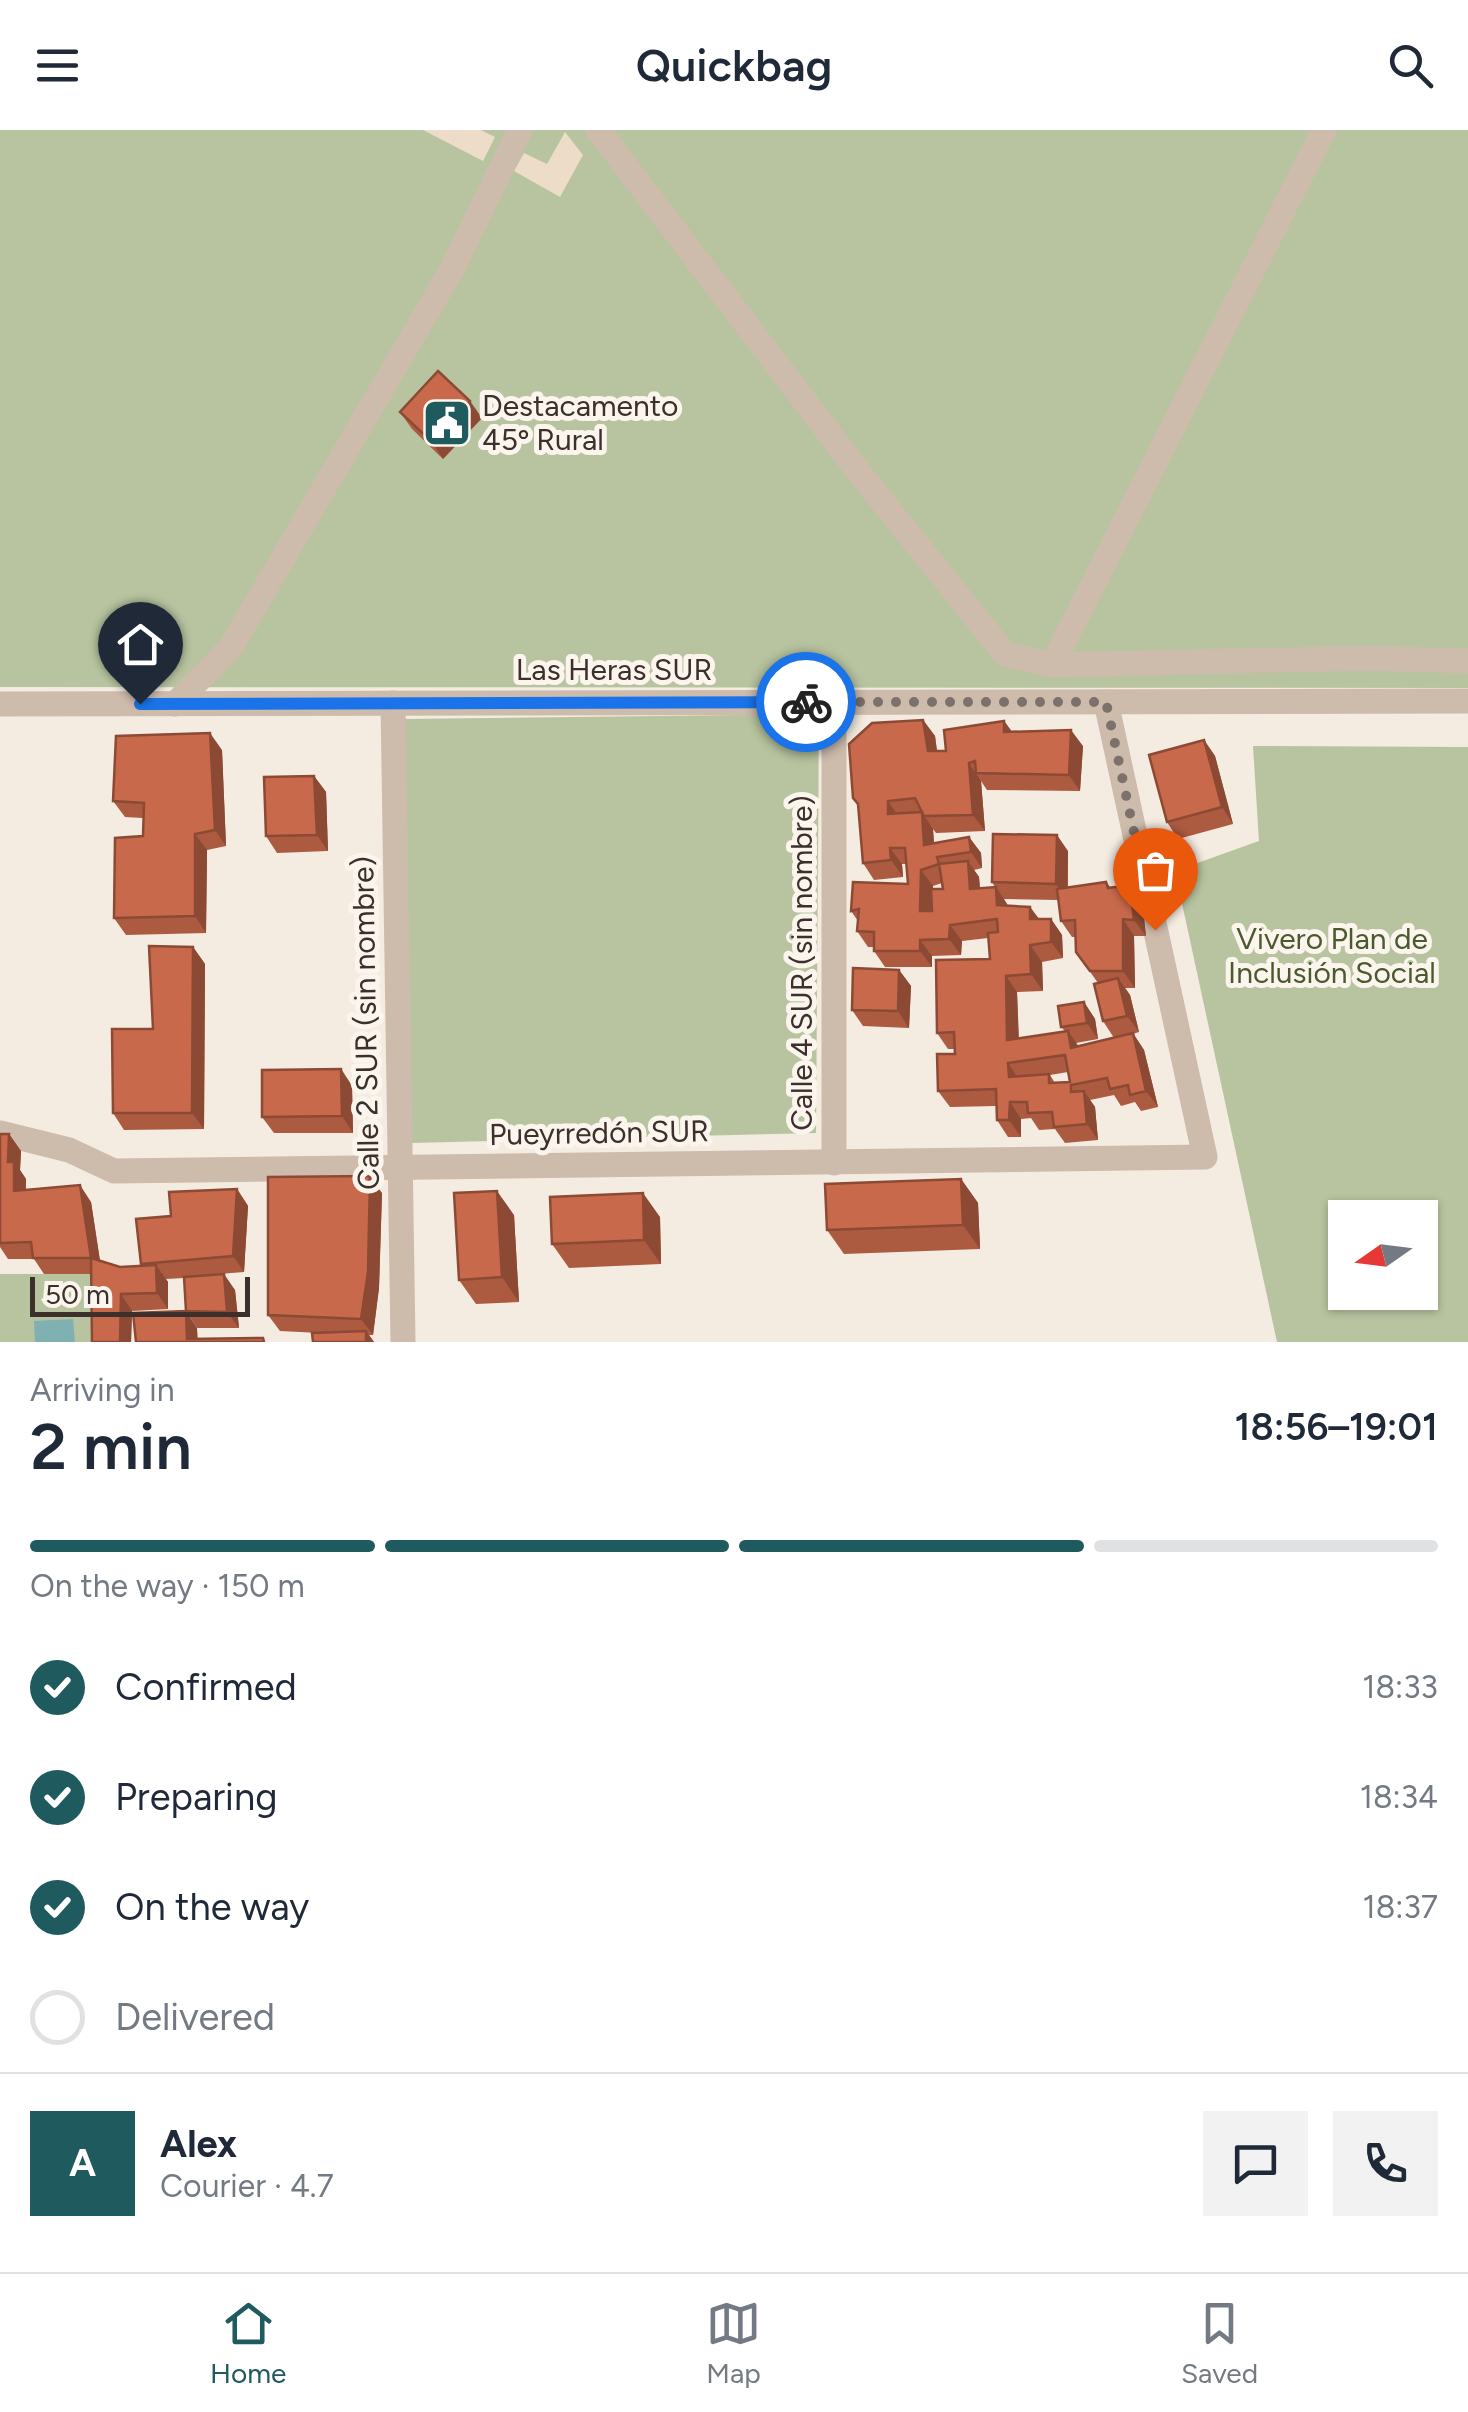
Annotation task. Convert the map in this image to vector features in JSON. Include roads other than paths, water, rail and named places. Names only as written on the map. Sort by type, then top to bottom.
[{"type":"street","points":[[176,704],[232,646],[452,269],[520,130]]},
{"type":"street","points":[[598,130],[858,471],[1005,654],[1052,665],[1367,658],[1468,661]]},
{"type":"street","points":[[1052,665],[1324,130]]},
{"type":"street","name":"Las Heras SUR","points":[[0,704],[1468,701]]},
{"type":"street","name":"Calle 4 SUR (sin nombre)","points":[[834,702],[834,1163]]},
{"type":"street","name":"Pueyrredón SUR","points":[[0,1133],[69,1150],[114,1170],[1205,1158],[1106,702]]},
{"type":"street","name":"Calle 2 SUR (sin nombre)","points":[[392,703],[403,1342]]},
{"type":"water","points":[[73,1319],[75,1342],[35,1342],[34,1321]]},
{"type":"place","name":"Destacamento 45º Rural","points":[[447,423]]},
{"type":"park label","name":"Vivero Plan de Inclusión Social","points":[[1332,956]]}]
